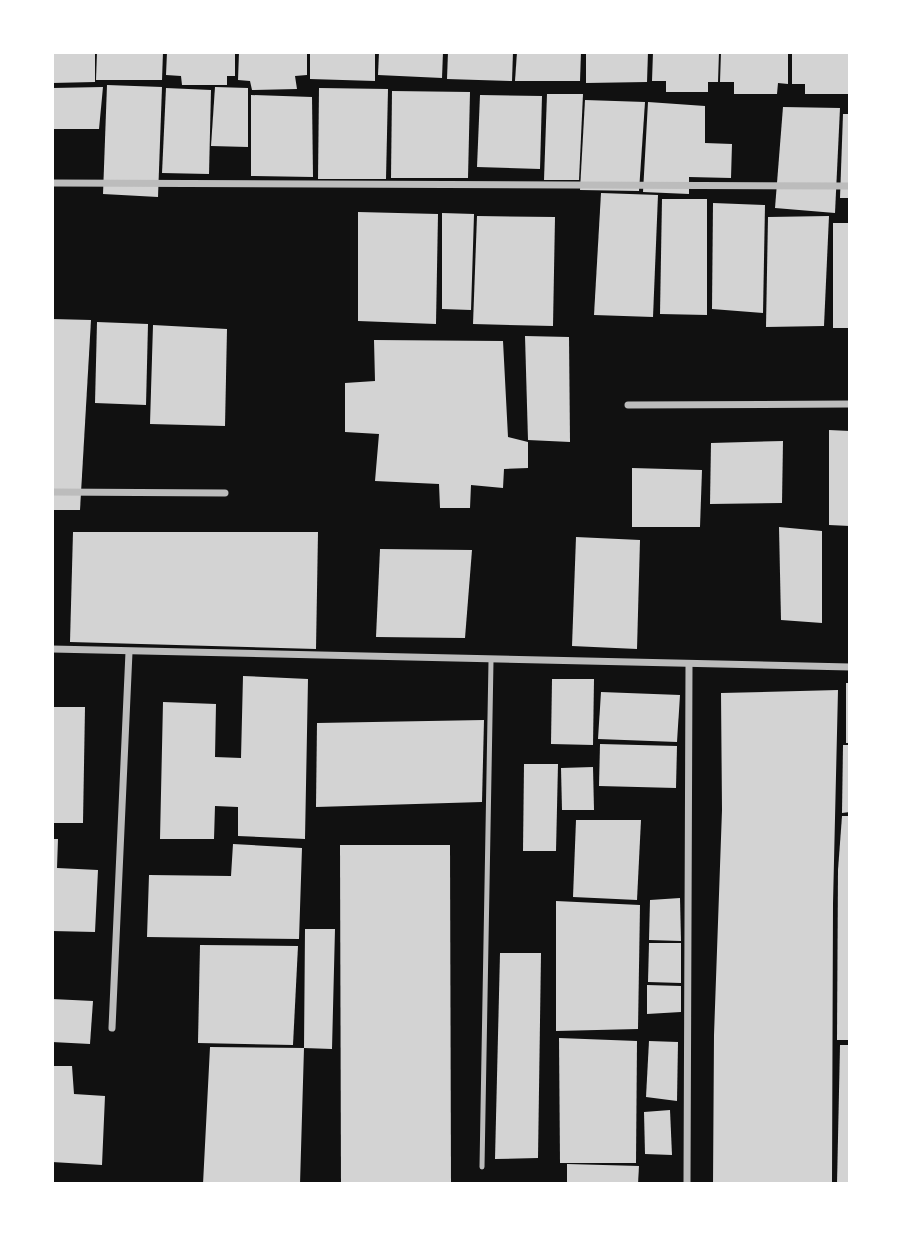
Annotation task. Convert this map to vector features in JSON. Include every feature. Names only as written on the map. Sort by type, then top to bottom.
[{"type":"street","points":[[52,183],[849,186]]},
{"type":"street","points":[[628,405],[849,404]]},
{"type":"street","points":[[52,492],[225,493]]},
{"type":"street","points":[[52,649],[849,667]]},
{"type":"street","points":[[112,1028],[129,652]]},
{"type":"street","points":[[687,1184],[689,665]]},
{"type":"lane","points":[[482,1167],[491,661]]},
{"type":"building","points":[[52,52],[95,52],[95,82],[52,83]]},
{"type":"building","points":[[97,52],[163,52],[162,80],[96,80]]},
{"type":"building","points":[[167,52],[235,52],[235,76],[227,76],[227,85],[182,85],[181,76],[166,75]]},
{"type":"building","points":[[239,52],[307,52],[307,75],[295,76],[297,89],[252,90],[250,81],[238,80]]},
{"type":"building","points":[[310,52],[375,52],[375,81],[310,79]]},
{"type":"building","points":[[379,52],[443,52],[442,78],[378,75]]},
{"type":"building","points":[[448,52],[513,52],[512,81],[447,79]]},
{"type":"building","points":[[517,52],[581,52],[580,81],[515,81]]},
{"type":"building","points":[[586,52],[648,52],[647,82],[586,83]]},
{"type":"building","points":[[653,52],[719,52],[718,82],[708,82],[708,92],[666,92],[666,81],[652,81]]},
{"type":"building","points":[[721,52],[788,52],[788,84],[778,83],[777,94],[734,94],[734,82],[720,82]]},
{"type":"building","points":[[792,52],[850,52],[848,94],[805,94],[805,84],[792,84]]},
{"type":"building","points":[[107,85],[162,87],[158,197],[103,194]]},
{"type":"building","points":[[103,87],[99,129],[52,129],[52,88]]},
{"type":"building","points":[[215,87],[248,88],[248,147],[211,146]]},
{"type":"building","points":[[166,88],[211,90],[209,174],[162,173]]},
{"type":"building","points":[[319,88],[388,89],[386,179],[318,179]]},
{"type":"building","points":[[392,91],[470,92],[468,178],[391,178]]},
{"type":"building","points":[[547,94],[583,94],[579,180],[544,180]]},
{"type":"building","points":[[251,95],[312,97],[313,177],[251,176]]},
{"type":"building","points":[[480,95],[542,96],[540,169],[477,167]]},
{"type":"building","points":[[585,100],[645,102],[639,191],[580,190]]},
{"type":"building","points":[[648,102],[705,106],[705,143],[732,144],[731,178],[689,177],[689,194],[643,192]]},
{"type":"building","points":[[783,107],[840,108],[835,213],[775,208]]},
{"type":"building","points":[[843,114],[850,114],[850,198],[840,198]]},
{"type":"building","points":[[601,193],[658,195],[653,317],[594,315]]},
{"type":"building","points":[[662,199],[707,199],[707,315],[660,314]]},
{"type":"building","points":[[713,203],[765,205],[763,313],[712,309]]},
{"type":"building","points":[[358,212],[438,214],[436,324],[358,321]]},
{"type":"building","points":[[442,213],[474,214],[471,310],[442,309]]},
{"type":"building","points":[[477,216],[555,217],[553,326],[473,324]]},
{"type":"building","points":[[829,216],[824,326],[766,327],[768,217]]},
{"type":"building","points":[[833,223],[850,223],[850,328],[833,328]]},
{"type":"building","points":[[52,319],[91,320],[80,510],[52,510]]},
{"type":"building","points":[[97,322],[148,324],[146,405],[95,403]]},
{"type":"building","points":[[153,325],[227,329],[225,426],[150,424]]},
{"type":"building","points":[[525,336],[569,337],[570,442],[528,440]]},
{"type":"building","points":[[374,340],[503,341],[508,437],[528,442],[528,468],[504,469],[503,488],[471,485],[470,508],[440,508],[439,484],[375,481],[379,434],[345,432],[345,383],[375,381]]},
{"type":"building","points":[[829,430],[850,431],[850,526],[829,525]]},
{"type":"building","points":[[783,441],[782,503],[710,504],[711,443]]},
{"type":"building","points":[[632,468],[702,470],[700,527],[632,527]]},
{"type":"building","points":[[779,527],[822,531],[822,623],[781,620]]},
{"type":"building","points":[[73,532],[318,532],[316,649],[70,642]]},
{"type":"building","points":[[576,537],[640,540],[637,649],[572,646]]},
{"type":"building","points":[[380,549],[472,550],[465,638],[376,637]]},
{"type":"building","points":[[243,676],[308,679],[305,839],[238,836],[238,807],[215,806],[214,839],[160,839],[163,702],[216,704],[215,757],[241,758]]},
{"type":"building","points":[[552,679],[594,679],[593,745],[551,744]]},
{"type":"building","points":[[846,683],[850,683],[850,743],[846,743]]},
{"type":"building","points":[[838,690],[833,904],[832,1184],[713,1184],[714,1035],[722,810],[721,693]]},
{"type":"building","points":[[601,692],[680,695],[677,742],[598,739]]},
{"type":"building","points":[[52,707],[85,707],[83,823],[52,823]]},
{"type":"building","points":[[484,720],[482,802],[316,807],[317,723]]},
{"type":"building","points":[[600,744],[677,746],[676,788],[599,786]]},
{"type":"building","points":[[843,745],[850,745],[850,812],[842,813]]},
{"type":"building","points":[[524,764],[558,764],[556,851],[523,851]]},
{"type":"building","points":[[593,767],[594,810],[562,810],[561,768]]},
{"type":"building","points":[[842,816],[850,816],[850,1040],[837,1040],[838,870]]},
{"type":"building","points":[[576,820],[641,820],[637,900],[573,897]]},
{"type":"building","points":[[52,839],[58,839],[57,868],[98,870],[95,932],[52,931]]},
{"type":"building","points":[[233,844],[302,848],[299,939],[147,937],[149,875],[231,876]]},
{"type":"building","points":[[340,845],[450,845],[451,1184],[341,1184]]},
{"type":"building","points":[[680,898],[681,941],[649,940],[650,900]]},
{"type":"building","points":[[556,901],[640,905],[638,1029],[556,1031]]},
{"type":"building","points":[[305,929],[335,929],[332,1049],[304,1048]]},
{"type":"building","points":[[649,943],[681,943],[681,983],[648,982]]},
{"type":"building","points":[[200,945],[298,946],[293,1045],[198,1043]]},
{"type":"building","points":[[500,953],[541,953],[538,1158],[495,1159]]},
{"type":"building","points":[[647,985],[681,986],[681,1012],[647,1014]]},
{"type":"building","points":[[52,999],[93,1001],[90,1044],[52,1042]]},
{"type":"building","points":[[559,1038],[637,1041],[636,1163],[560,1163]]},
{"type":"building","points":[[649,1041],[678,1042],[677,1101],[646,1097]]},
{"type":"building","points":[[840,1045],[850,1045],[850,1184],[837,1184]]},
{"type":"building","points":[[210,1047],[304,1048],[300,1184],[203,1184]]},
{"type":"building","points":[[52,1066],[72,1066],[74,1094],[105,1096],[102,1165],[52,1162]]},
{"type":"building","points":[[670,1110],[672,1155],[645,1154],[644,1112]]},
{"type":"building","points":[[567,1164],[639,1166],[638,1184],[567,1184]]}]
